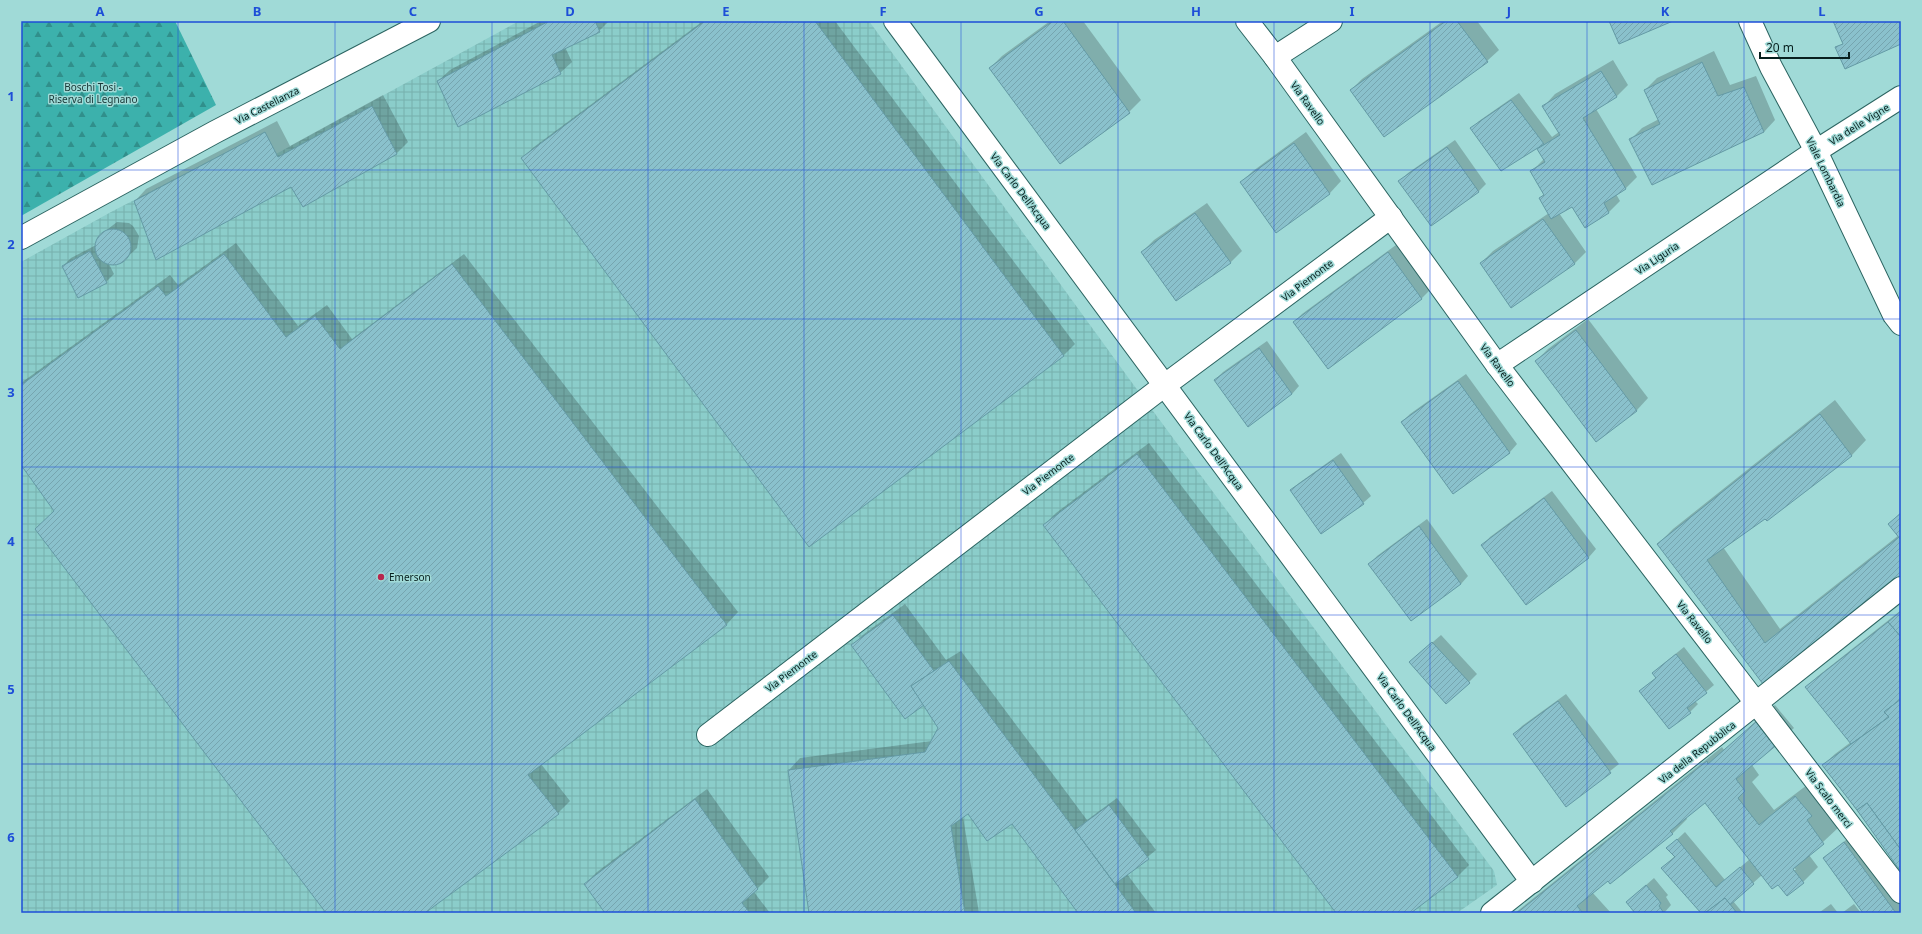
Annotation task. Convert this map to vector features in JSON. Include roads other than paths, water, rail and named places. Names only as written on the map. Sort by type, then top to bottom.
[{"type":"street","name":"Via Castellanza","points":[[21,238],[106,190],[429,21]]},
{"type":"street","name":"Via Carlo Dell'Acqua","points":[[895,21],[1532,882]]},
{"type":"street","name":"Via Ravello","points":[[1247,21],[1275,57],[1497,365],[1758,703]]},
{"type":"street","points":[[1275,57],[1331,21]]},
{"type":"street","name":"Viale Lombardia","points":[[1750,21],[1771,67],[1816,151],[1894,315],[1901,324]]},
{"type":"street","name":"Via delle Vigne","points":[[1816,151],[1901,97]]},
{"type":"street","name":"Via Liguria","points":[[1497,365],[1816,151]]},
{"type":"street","name":"Via Piemonte","points":[[708,735],[1165,384],[1391,217]]},
{"type":"street","name":"Via della Repubblica","points":[[1492,913],[1901,588]]},
{"type":"street","name":"Via Scalo merci","points":[[1758,703],[1901,892]]},
{"type":"place","name":"Emerson","points":[[381,577]]},
{"type":"park label","name":"Boschi Tosi - Riserva di Legnano","points":[[93,92]]}]
